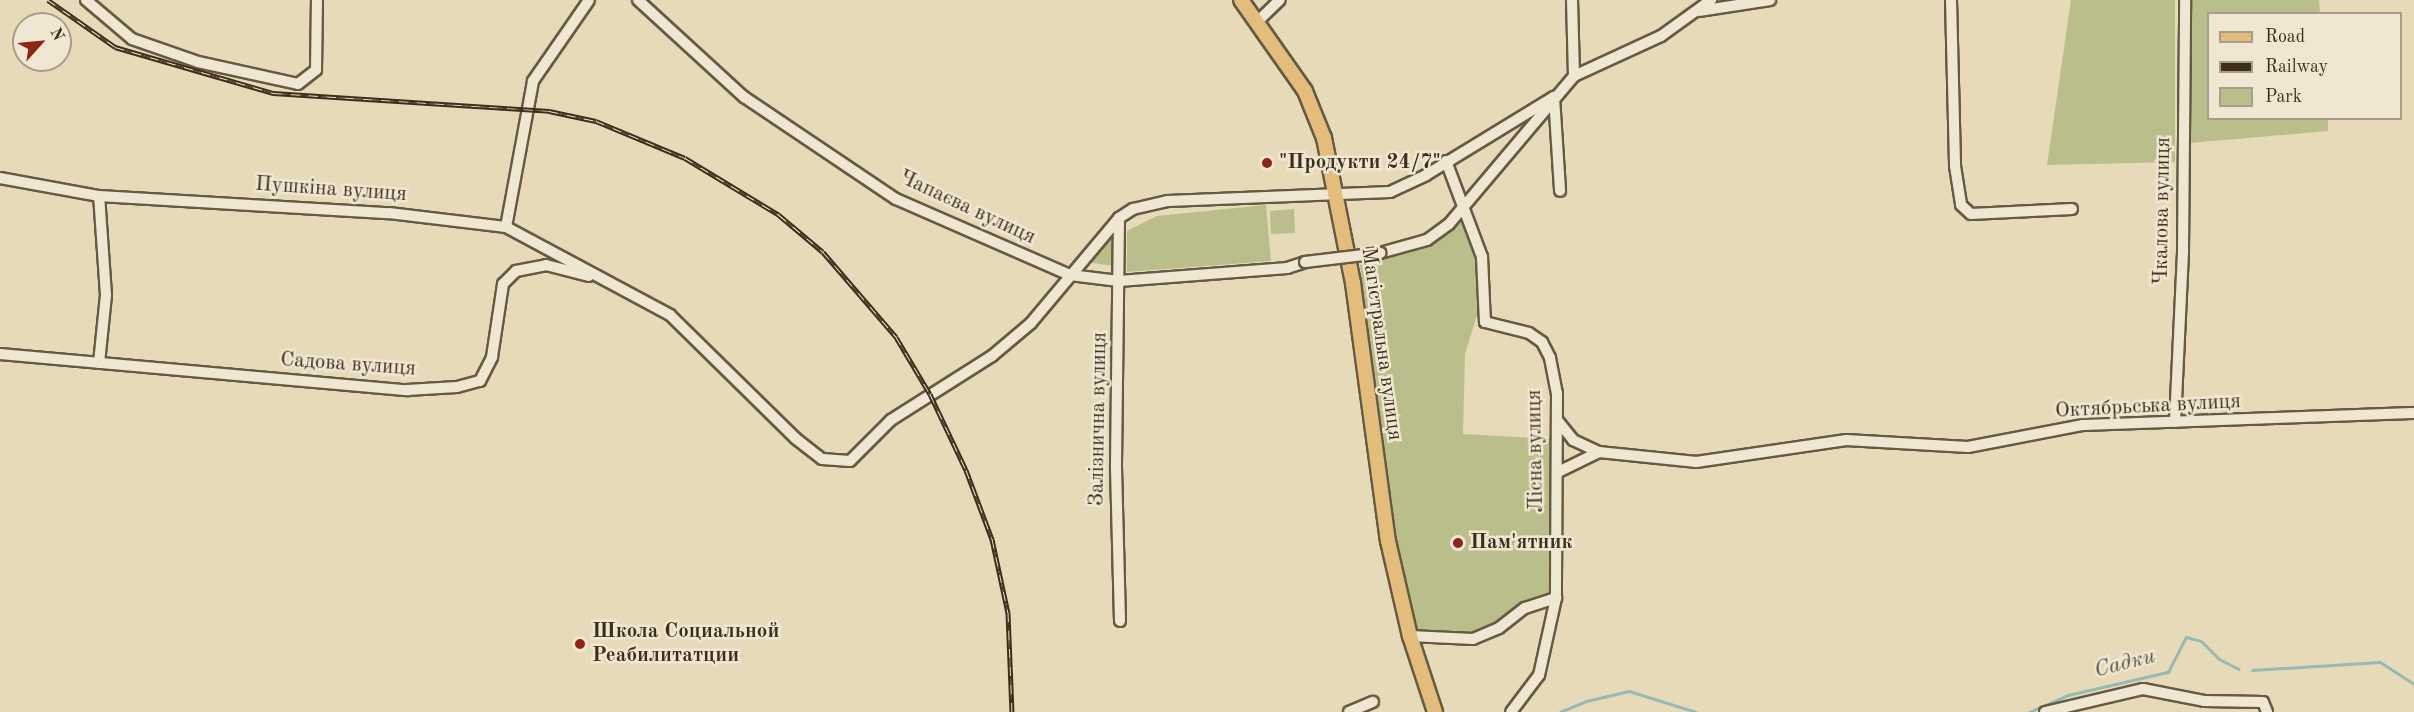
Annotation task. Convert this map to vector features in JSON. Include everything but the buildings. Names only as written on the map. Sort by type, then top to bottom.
[{"type":"main road","name":"Магістральна вулиця","points":[[1241,0],[1305,90],[1324,138],[1338,196],[1388,542],[1410,636],[1435,712]]},
{"type":"street","points":[[86,0],[132,39],[198,62],[298,84],[316,70],[318,0]]},
{"type":"street","points":[[506,227],[533,81],[589,0]]},
{"type":"street","name":"Чапаєва вулиця","points":[[638,0],[744,97],[896,200],[1070,276],[1119,281],[1287,268],[1305,262],[1380,253],[1427,240],[1465,207],[1554,97]]},
{"type":"street","points":[[1258,21],[1280,0]]},
{"type":"street","points":[[1572,0],[1575,76]]},
{"type":"street","points":[[1070,276],[1119,218],[1133,209],[1168,201],[1292,194],[1338,196],[1390,192],[1554,97],[1575,76],[1661,36],[1711,0]]},
{"type":"street","points":[[1697,11],[1770,0]]},
{"type":"street","points":[[1951,0],[1955,166],[1961,205],[1971,214],[2072,209]]},
{"type":"street","name":"Чкалова вулиця","points":[[2175,422],[2183,250],[2185,0]]},
{"type":"street","points":[[1554,97],[1560,191]]},
{"type":"street","points":[[1446,161],[1465,207]]},
{"type":"street","name":"Пушкіна вулиця","points":[[0,178],[99,195],[367,211],[506,227],[670,315],[813,452],[822,459],[850,462],[891,420],[993,356],[1031,323],[1070,276]]},
{"type":"street","points":[[99,195],[106,295],[99,363]]},
{"type":"street","name":"Лісна вулиця","points":[[1465,207],[1482,257],[1485,322],[1529,333],[1542,342],[1550,358],[1557,393],[1556,598],[1539,675],[1511,712]]},
{"type":"street","name":"Залізнична вулиця","points":[[1119,218],[1120,621]]},
{"type":"street","name":"Садова вулиця","points":[[0,354],[407,390],[457,387],[480,381],[492,357],[502,284],[516,271],[546,265],[608,281]]},
{"type":"street","name":"Октябрьська вулиця","points":[[1599,452],[1696,462],[1846,440],[1968,447],[2082,425],[2414,413]]},
{"type":"street","points":[[1556,419],[1573,440],[1599,452]]},
{"type":"street","points":[[1558,472],[1599,452]]},
{"type":"street","points":[[1410,636],[1473,639],[1499,628],[1525,608],[1556,598]]},
{"type":"street","points":[[2045,712],[2143,689],[2204,701],[2265,707]]},
{"type":"street","points":[[1349,712],[1373,702]]},
{"type":"green space","points":[[2071,0],[2175,0],[2175,162],[2047,165]]},
{"type":"green space","points":[[2192,0],[2319,0],[2320,12],[2207,12],[2207,120],[2328,120],[2328,131],[2190,143]]},
{"type":"green space","points":[[1266,205],[1271,261],[1127,272],[1127,231],[1157,216]]},
{"type":"green space","points":[[1294,209],[1295,233],[1271,234],[1270,211]]},
{"type":"green space","points":[[1462,222],[1476,258],[1477,315],[1465,354],[1463,434],[1553,439],[1552,589],[1549,597],[1522,603],[1497,623],[1474,634],[1415,630],[1396,539],[1360,265],[1429,246]]},
{"type":"green space","points":[[1115,230],[1114,266],[1085,262]]},
{"type":"waterway","name":"Садки","points":[[2029,712],[2068,695],[2168,672],[2186,637],[2201,641],[2219,659],[2239,669]]},
{"type":"waterway","name":"Садки","points":[[2252,670],[2380,662],[2414,684]]},
{"type":"waterway","name":"Садки","points":[[1560,712],[1586,701],[1629,691],[1696,712]]},
{"type":"railway","points":[[48,0],[115,47],[273,93],[549,111],[596,121],[685,158],[779,215],[823,252],[896,337],[930,394],[966,470],[992,539],[1008,613],[1012,712]]},
{"type":"place","name":"\"Продукти 24/7\"","points":[[1267,163]]},
{"type":"place","name":"Пам'ятник","points":[[1458,543]]},
{"type":"place","name":"Школа Социальной Реабилитатции","points":[[580,644]]}]
